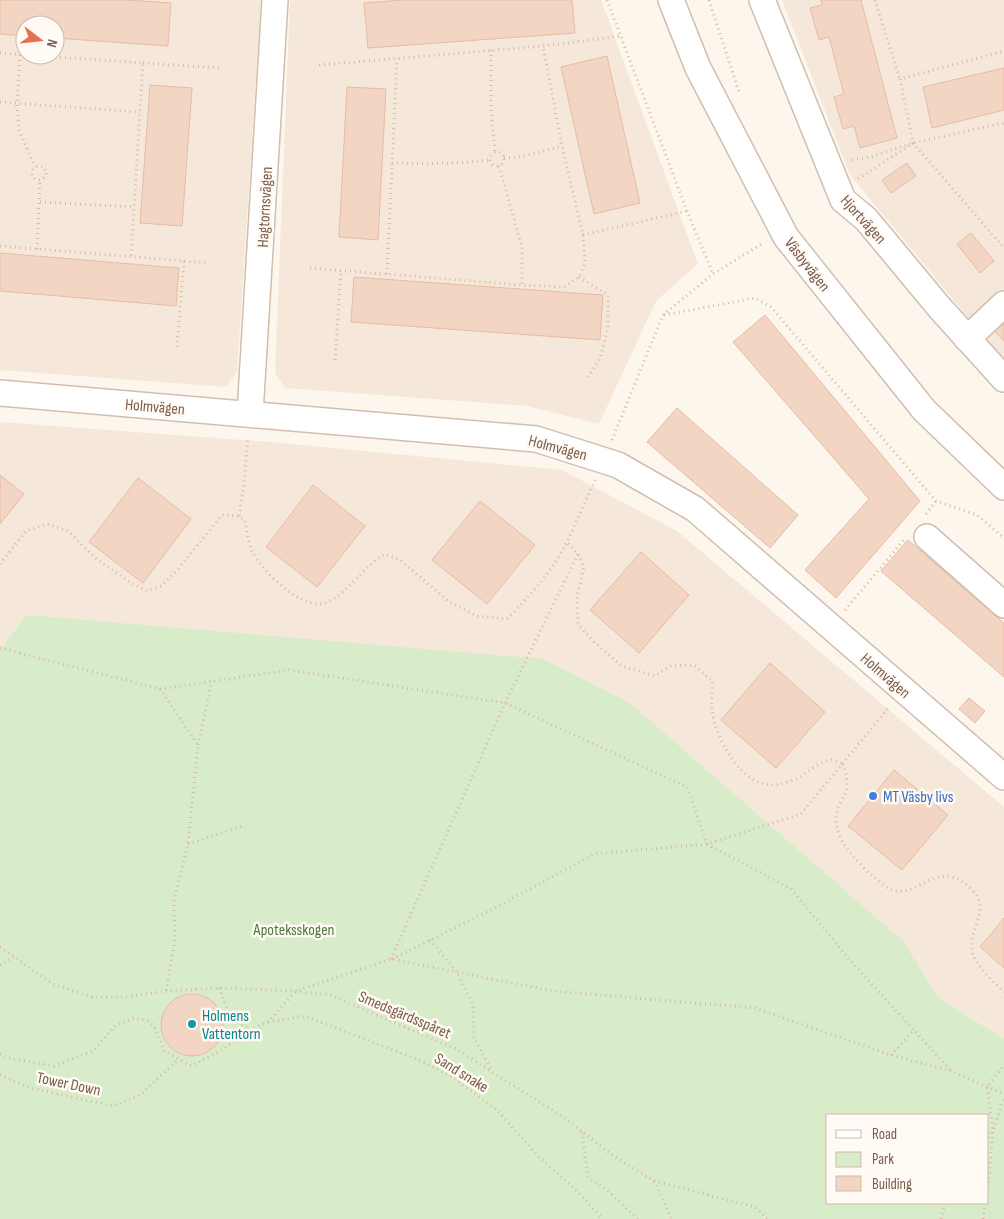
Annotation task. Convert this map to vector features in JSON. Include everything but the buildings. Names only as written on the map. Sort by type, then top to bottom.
[{"type":"street","name":"Hagtornsvägen","points":[[250,414],[275,0]]},
{"type":"street","name":"Väsbyvägen","points":[[671,0],[698,68],[786,237],[924,410],[1004,487]]},
{"type":"street","name":"Hjortvägen","points":[[762,0],[843,200],[866,219],[1004,379]]},
{"type":"street","points":[[967,338],[1004,304]]},
{"type":"street","name":"Holmvägen","points":[[0,393],[536,438],[618,465],[695,509],[1004,776]]},
{"type":"street","points":[[919,530],[1004,604]]},
{"type":"path","points":[[607,0],[687,212],[714,274]]},
{"type":"path","points":[[709,0],[741,100]]},
{"type":"path","points":[[875,0],[900,79],[913,144],[1004,248]]},
{"type":"path","points":[[318,65],[542,46],[621,36]]},
{"type":"path","points":[[310,268],[522,285],[564,286],[579,277],[585,264],[583,235],[562,146],[542,46]]},
{"type":"path","points":[[491,50],[491,109],[495,152]]},
{"type":"path","points":[[900,79],[1004,51]]},
{"type":"path","points":[[0,54],[15,55]]},
{"type":"path","points":[[65,58],[219,68]]},
{"type":"path","points":[[387,274],[397,59]]},
{"type":"path","points":[[131,257],[143,63]]},
{"type":"path","points":[[19,65],[17,104],[19,130],[34,167],[32,176],[35,180],[44,178],[46,171],[42,166],[34,167]]},
{"type":"path","points":[[0,102],[140,112]]},
{"type":"path","points":[[830,169],[849,160],[870,157],[913,144],[1004,123]]},
{"type":"path","points":[[858,180],[913,144]]},
{"type":"path","points":[[504,158],[520,157],[562,146]]},
{"type":"path","points":[[490,160],[494,166],[503,164],[504,158],[500,152],[495,152]]},
{"type":"path","points":[[490,160],[491,155],[495,152]]},
{"type":"path","points":[[392,163],[436,164],[490,160]]},
{"type":"path","points":[[499,166],[522,247],[522,285]]},
{"type":"path","points":[[37,249],[40,180]]},
{"type":"path","points":[[40,202],[134,207]]},
{"type":"path","points":[[583,235],[687,212]]},
{"type":"path","points":[[0,564],[26,531],[47,524],[68,531],[94,557],[128,581],[147,591],[161,586],[178,569],[222,515],[239,516],[245,521],[252,550],[268,574],[289,592],[311,602],[322,605],[329,602],[375,560],[385,554],[400,560],[448,601],[477,616],[507,619],[531,595],[560,556],[604,460],[663,315],[714,274],[771,238]]},
{"type":"path","points":[[0,246],[209,263]]},
{"type":"path","points":[[177,347],[184,261]]},
{"type":"path","points":[[334,360],[341,270]]},
{"type":"path","points":[[579,277],[608,295],[608,328],[600,360],[586,380]]},
{"type":"path","points":[[663,315],[755,298],[770,307],[936,501],[977,515],[1004,538]]},
{"type":"path","points":[[239,516],[244,484],[250,414]]},
{"type":"path","points":[[830,627],[919,530],[936,501]]},
{"type":"path","points":[[567,542],[578,554],[584,568],[577,596],[578,624],[594,642],[622,666],[656,676],[670,666],[694,665],[713,682],[711,708],[715,726],[726,750],[738,769],[758,782],[777,785],[796,779],[822,763],[832,760],[842,764],[847,775],[846,792],[838,808],[836,824],[843,843],[860,862],[892,890],[902,891],[932,878],[950,876],[974,892],[981,903],[979,920],[972,937],[973,956],[995,984],[1004,992]]},
{"type":"path","points":[[391,959],[505,703],[578,554]]},
{"type":"path","points":[[0,648],[160,689],[289,670],[505,703],[687,787],[707,844],[791,889],[850,960],[950,1071]]},
{"type":"path","points":[[166,991],[175,940],[174,901],[188,844],[198,745],[212,681]]},
{"type":"path","points":[[160,689],[198,745]]},
{"type":"path","points":[[0,1054],[13,1059],[54,1066],[93,1051],[116,1025],[134,1018],[148,1021],[154,1026],[164,1051],[191,1066],[222,1050],[249,1030],[268,1022],[296,991],[391,959],[495,908],[594,854],[707,844],[801,814],[903,690]]},
{"type":"path","points":[[188,844],[243,826]]},
{"type":"path","points":[[430,940],[457,972],[473,1005],[474,1038],[492,1072]]},
{"type":"path","name":"Smedsgärdsspåret","points":[[0,947],[52,984],[92,997],[126,997],[166,991],[219,988],[296,991],[330,995],[456,1049],[563,1117],[615,1157],[654,1181],[755,1207],[768,1219]]},
{"type":"path","points":[[0,965],[14,957]]},
{"type":"path","points":[[391,959],[552,991],[755,1008],[892,1055],[950,1071],[1004,1094]]},
{"type":"path","points":[[219,988],[230,1018],[249,1030]]},
{"type":"path","name":"Sand snake","points":[[268,1022],[305,1016],[419,1060],[449,1075],[497,1110],[539,1157],[603,1219]]},
{"type":"path","points":[[892,1055],[914,1030]]},
{"type":"path","name":"Tower Down","points":[[0,1075],[30,1088],[113,1106],[140,1095],[179,1059]]},
{"type":"path","points":[[989,1177],[993,1131],[987,1087],[1004,1065]]},
{"type":"path","points":[[989,1136],[993,1131],[1004,1098]]},
{"type":"path","points":[[582,1132],[588,1178],[607,1190],[638,1219]]},
{"type":"path","points":[[654,1181],[672,1219]]},
{"type":"path","points":[[941,1219],[945,1204]]},
{"type":"path","points":[[982,1219],[985,1204]]},
{"type":"shaded area","points":[[0,0],[261,0],[237,372],[226,387],[0,370]]},
{"type":"shaded area","points":[[290,0],[601,0],[698,264],[656,301],[599,424],[527,406],[285,388],[275,373]]},
{"type":"shaded area","points":[[782,0],[1004,0],[1004,358],[981,333],[850,175]]},
{"type":"shaded area","points":[[0,422],[271,442],[562,470],[677,531],[1004,807],[1004,1039],[938,997],[903,941],[630,703],[26,615],[0,650]]},
{"type":"green space","name":"Apoteksskogen","points":[[26,615],[543,659],[630,703],[903,941],[938,997],[1004,1039],[1004,1219],[0,1219],[0,650]]},
{"type":"place","name":"MT Väsby livs","points":[[873,796]]},
{"type":"place","name":"Holmens Vattentorn","points":[[192,1024]]}]
